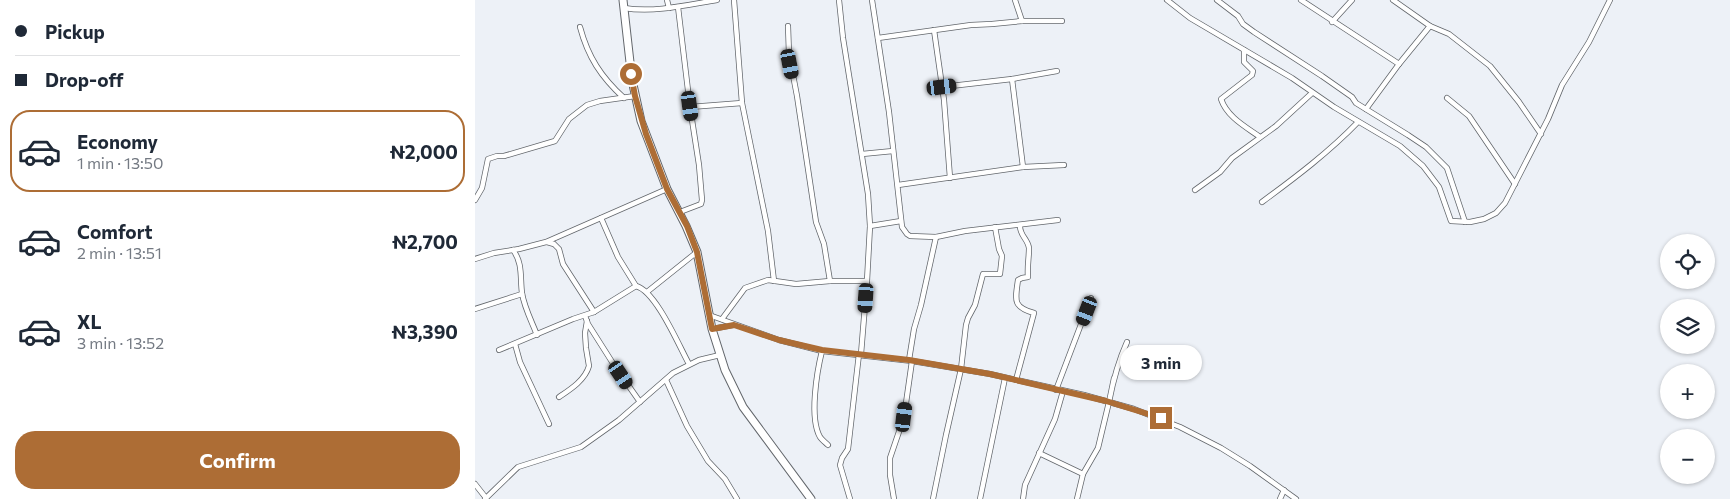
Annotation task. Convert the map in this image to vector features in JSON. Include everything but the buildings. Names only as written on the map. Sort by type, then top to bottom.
[{"type":"street","points":[[623,0],[635,96],[641,120],[667,189],[680,212],[697,252],[712,329],[730,384],[743,407],[811,499]]},
{"type":"street","points":[[667,0],[669,8]]},
{"type":"street","points":[[624,8],[635,10],[669,8],[717,0]]},
{"type":"street","points":[[734,0],[742,103],[768,231],[774,281]]},
{"type":"street","points":[[839,0],[843,38],[869,194],[870,226],[867,281],[849,445],[841,458],[840,465],[850,499]]},
{"type":"street","points":[[872,0],[898,185],[901,221],[904,231],[910,236],[936,237],[995,227],[1058,220]]},
{"type":"street","points":[[1015,0],[1022,21]]},
{"type":"street","points":[[1167,0],[1190,18],[1292,78],[1358,122],[1400,146],[1423,166],[1439,187],[1451,221],[1465,222],[1492,216],[1505,203],[1541,134],[1563,85],[1589,42],[1610,0]]},
{"type":"street","points":[[1217,0],[1238,16],[1243,24],[1254,32],[1322,76],[1356,103],[1426,148],[1447,168],[1465,222]]},
{"type":"street","points":[[1301,0],[1399,64]]},
{"type":"street","points":[[1332,22],[1352,0]]},
{"type":"street","points":[[1393,0],[1430,26],[1449,34],[1490,66],[1519,102],[1541,134]]},
{"type":"street","points":[[678,7],[699,165],[702,202],[680,212]]},
{"type":"street","points":[[878,38],[971,24],[1063,21]]},
{"type":"street","points":[[788,26],[789,54],[815,222],[824,244],[830,281]]},
{"type":"street","points":[[1366,108],[1430,26]]},
{"type":"street","points":[[580,27],[594,64],[624,98]]},
{"type":"street","points":[[934,30],[942,87],[950,178]]},
{"type":"street","points":[[1244,50],[1244,62],[1253,71],[1252,75],[1221,99],[1224,108],[1232,117],[1260,137]]},
{"type":"street","points":[[942,87],[1011,79],[1057,71]]},
{"type":"street","points":[[1011,79],[1023,167]]},
{"type":"street","points":[[1195,190],[1220,172],[1232,158],[1288,115],[1313,93]]},
{"type":"street","points":[[475,200],[482,188],[487,158],[504,156],[555,141],[569,119],[587,105],[635,96]]},
{"type":"street","points":[[1447,98],[1469,116],[1515,184]]},
{"type":"street","points":[[690,106],[742,103]]},
{"type":"street","points":[[1262,202],[1318,160],[1358,122]]},
{"type":"street","points":[[862,154],[893,151]]},
{"type":"street","points":[[898,185],[1023,167],[1063,164]]},
{"type":"street","points":[[475,259],[546,242],[667,189]]},
{"type":"street","points":[[601,218],[618,257],[636,286],[641,287],[647,292],[664,316],[689,364]]},
{"type":"street","points":[[870,226],[901,221]]},
{"type":"street","points":[[1016,380],[1034,314],[1017,305],[1018,280],[1028,277],[1027,260],[1029,247],[1020,230],[1020,225]]},
{"type":"street","points":[[933,499],[945,435],[961,369],[968,318],[975,304],[983,274],[1000,274],[1002,256],[995,227]]},
{"type":"street","points":[[894,499],[890,475],[890,458],[904,417],[915,329],[936,237]]},
{"type":"street","points":[[546,242],[554,244],[559,249],[563,264],[594,312]]},
{"type":"street","points":[[513,250],[517,255],[521,269],[522,294],[537,335]]},
{"type":"street","points":[[647,292],[697,252]]},
{"type":"street","points":[[722,319],[746,286],[768,280],[796,284],[830,281],[867,281]]},
{"type":"street","points":[[499,350],[594,312],[636,286]]},
{"type":"street","points":[[475,309],[522,294]]},
{"type":"street","points":[[1056,390],[1091,298]]},
{"type":"street","points":[[709,315],[779,340],[822,350],[961,369],[1109,402],[1154,416],[1221,448],[1296,499]]},
{"type":"street","points":[[585,316],[614,365],[640,402]]},
{"type":"street","points":[[559,397],[584,377],[589,366],[585,334],[587,321]]},
{"type":"street","points":[[712,329],[734,325]]},
{"type":"street","points":[[1077,499],[1083,474],[1097,448],[1114,378],[1127,342]]},
{"type":"street","points":[[515,344],[521,362],[529,376],[549,424]]},
{"type":"street","points":[[822,350],[815,381],[815,417],[820,437],[828,445]]},
{"type":"street","points":[[475,484],[486,498],[519,467],[581,447],[603,432],[673,373],[689,364],[720,354]]},
{"type":"street","points":[[980,499],[1005,378]]},
{"type":"street","points":[[665,380],[687,426],[708,460],[725,479],[737,499]]},
{"type":"street","points":[[1023,499],[1025,485],[1055,419],[1063,391]]},
{"type":"street","points":[[1039,453],[1083,474]]},
{"type":"street","points":[[1280,499],[1284,490]]},
{"type":"route","points":[[631,74],[646,134],[667,189],[687,226],[697,252],[712,329],[734,325],[779,340],[822,350],[909,360],[990,374],[1084,395],[1161,418]]}]
